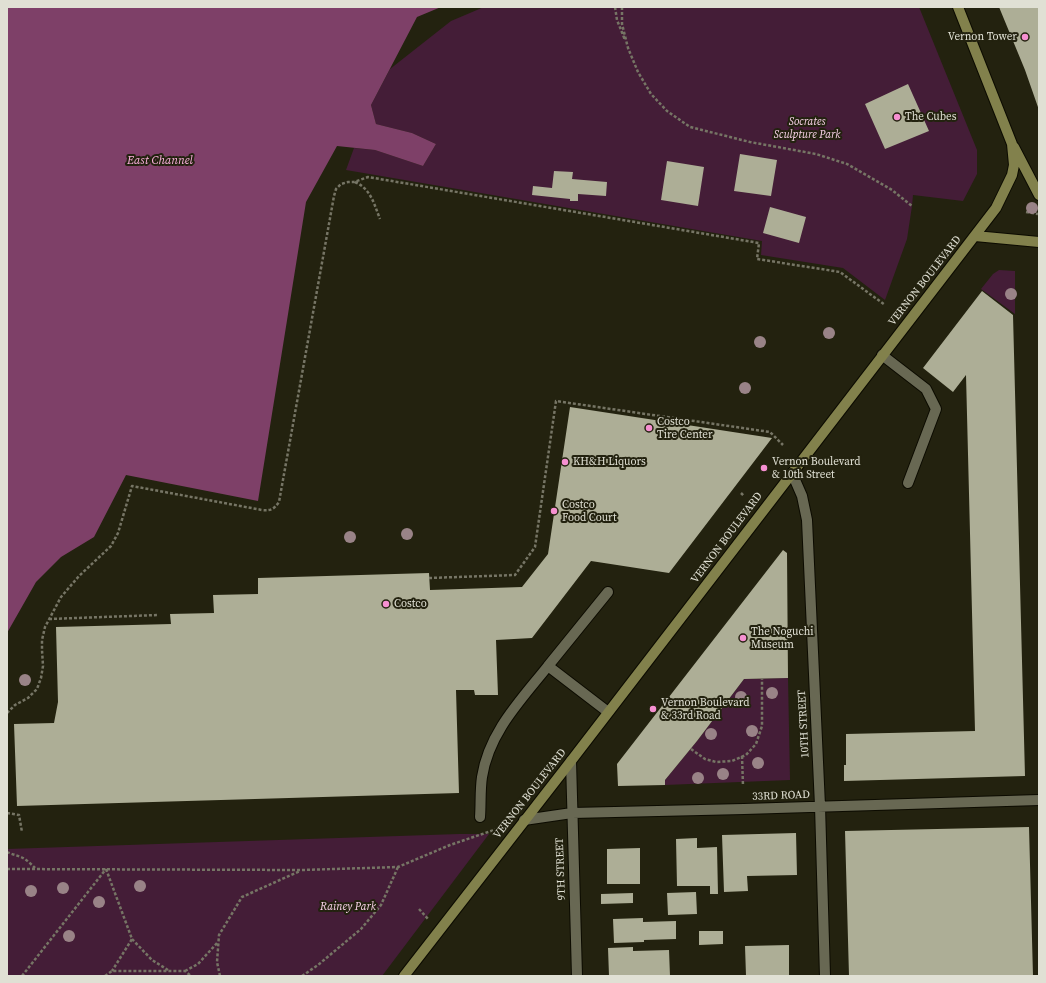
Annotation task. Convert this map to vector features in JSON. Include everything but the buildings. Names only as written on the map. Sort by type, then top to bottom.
[{"type":"main road","name":"VERNON BOULEVARD","points":[[404,976],[996,208],[1012,175],[1014,165],[1012,144],[958,7]]},
{"type":"main road","points":[[1012,144],[1039,195]]},
{"type":"main road","points":[[975,236],[1039,242]]},
{"type":"street","points":[[882,355],[926,388],[936,409],[908,483]]},
{"type":"street","name":"10TH STREET","points":[[792,473],[802,496],[808,520],[820,806],[825,976]]},
{"type":"street","points":[[480,817],[482,777],[487,755],[504,721],[608,592]]},
{"type":"street","points":[[548,666],[608,712]]},
{"type":"street","name":"9TH STREET","points":[[571,761],[577,976]]},
{"type":"street","name":"33RD ROAD","points":[[524,820],[572,812],[744,809],[1039,800]]},
{"type":"path","points":[[615,7],[617,20],[628,48],[638,72],[651,94],[667,111],[690,127],[750,142],[816,154],[847,164],[892,190],[912,206]]},
{"type":"path","points":[[622,7],[622,24],[628,48]]},
{"type":"path","points":[[7,713],[15,705],[28,698],[37,689],[43,666],[42,640],[45,627],[61,597],[79,576],[111,546],[118,533],[132,486],[262,510],[270,510],[275,508],[279,502],[334,196],[336,189],[341,184],[354,182],[368,177],[759,244],[757,259],[840,272],[885,305]]},
{"type":"path","points":[[354,182],[365,188],[373,199],[380,219]]},
{"type":"path","points":[[1026,212],[1038,214]]},
{"type":"path","points":[[429,578],[515,575],[535,547],[556,401],[770,432],[783,444]]},
{"type":"path","points":[[741,493],[744,496]]},
{"type":"path","points":[[49,619],[158,615]]},
{"type":"path","points":[[691,749],[705,759],[716,762],[732,761],[746,755],[756,744],[762,726],[762,679]]},
{"type":"path","points":[[742,756],[743,786]]},
{"type":"path","points":[[7,813],[19,815],[22,832]]},
{"type":"path","points":[[7,869],[302,870],[398,867],[450,845],[472,838]]},
{"type":"path","points":[[7,852],[21,857],[35,868]]},
{"type":"path","points":[[302,976],[361,928],[381,905],[398,867]]},
{"type":"path","points":[[106,869],[132,939],[152,960],[168,971]]},
{"type":"path","points":[[22,976],[106,869]]},
{"type":"path","points":[[220,976],[217,962],[219,935],[242,897],[302,870]]},
{"type":"path","points":[[105,976],[112,971],[132,939]]},
{"type":"path","points":[[112,971],[185,971],[198,964],[218,941]]},
{"type":"path","points":[[185,971],[191,976]]},
{"type":"green space","name":"Socrates Sculpture Park","points":[[484,7],[919,7],[977,150],[977,174],[963,201],[913,195],[907,239],[885,300],[843,268],[761,255],[762,241],[346,170],[354,148],[375,150],[423,166],[436,144],[412,133],[376,124],[371,105],[390,69],[451,21]]},
{"type":"green space","points":[[999,270],[1015,271],[1015,314],[981,289],[993,274]]},
{"type":"green space","points":[[788,678],[790,780],[665,785],[665,780],[744,679]]},
{"type":"green space","name":"Rainey Park","points":[[489,834],[382,976],[7,976],[7,849]]},
{"type":"water","name":"East Channel","points":[[7,7],[441,7],[417,17],[371,105],[376,124],[412,133],[436,144],[423,166],[375,150],[337,146],[306,202],[258,501],[126,475],[94,537],[61,557],[36,582],[7,633]]},
{"type":"place","name":"Vernon Tower","points":[[1025,37]]},
{"type":"place","name":"The Cubes","points":[[897,117]]},
{"type":"place","name":"Costco Tire Center","points":[[649,428]]},
{"type":"place","name":"KH&H Liquors","points":[[565,462]]},
{"type":"place","name":"Vernon Boulevard & 10th Street","points":[[764,468]]},
{"type":"place","name":"Costco Food Court","points":[[554,511]]},
{"type":"place","name":"Costco","points":[[386,604]]},
{"type":"place","name":"The Noguchi Museum","points":[[743,638]]},
{"type":"place","name":"Vernon Boulevard & 33rd Road","points":[[653,709]]}]
